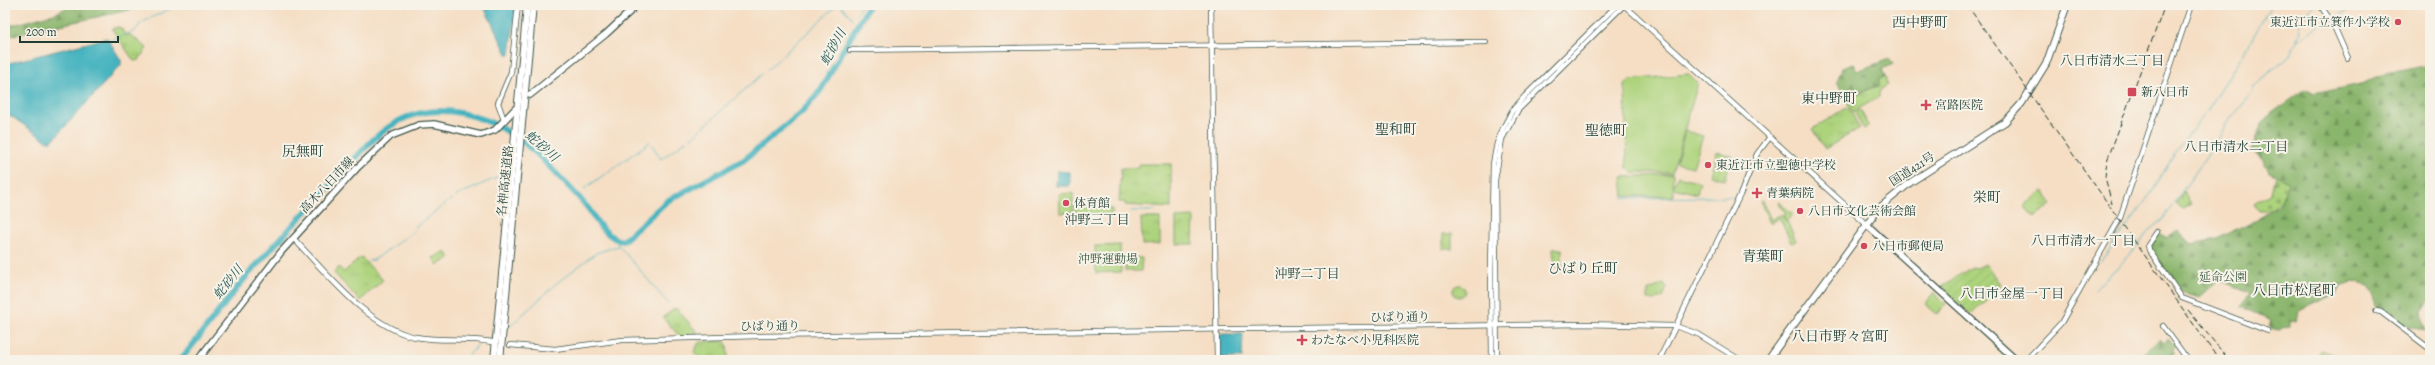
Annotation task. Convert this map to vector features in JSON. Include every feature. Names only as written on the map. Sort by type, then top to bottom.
[{"type":"highway","name":"名神高速道路","points":[[494,360],[514,184],[517,148],[516,131],[527,5]]},
{"type":"highway","name":"名神高速道路","points":[[517,148],[521,136],[533,5]]},
{"type":"highway","name":"国道421号","points":[[1768,360],[1879,208],[1900,190],[2005,122],[2022,103],[2046,64],[2067,5]]},
{"type":"highway","name":"名神高速道路","points":[[500,360],[511,213]]},
{"type":"main road","points":[[530,95],[612,29],[637,5]]},
{"type":"main road","name":"高木八日市線","points":[[198,360],[260,277],[293,238],[376,149],[391,136],[410,127],[428,124],[452,126],[481,135],[495,130],[515,109]]},
{"type":"main road","points":[[1866,224],[2016,360]]},
{"type":"street","points":[[504,120],[498,103],[511,72],[518,5]]},
{"type":"street","points":[[1211,5],[1217,360]]},
{"type":"street","points":[[1497,360],[1494,326],[1491,181],[1496,143],[1512,111],[1525,96],[1617,5]]},
{"type":"street","points":[[1492,360],[1494,326],[1495,180],[1502,139],[1518,110],[1624,5],[1866,224]]},
{"type":"street","points":[[2026,360],[2061,323],[2078,296],[2120,218],[2191,5]]},
{"type":"street","points":[[2320,5],[2333,24],[2348,58]]},
{"type":"street","points":[[850,50],[1486,42]]},
{"type":"street","points":[[1660,360],[1675,326],[1740,195],[1757,154],[1770,137]]},
{"type":"street","points":[[2157,232],[2148,245],[2149,250],[2182,298],[2268,331]]},
{"type":"street","points":[[293,238],[367,314],[383,325],[406,335],[427,339],[492,342]]},
{"type":"street","points":[[2376,311],[2381,312],[2430,349]]},
{"type":"street","name":"ひばり通り","points":[[510,345],[555,349],[622,340],[683,338],[1494,326],[1675,326],[1698,334],[1740,360]]},
{"type":"street","points":[[2162,326],[2188,360]]},
{"type":"green space","points":[[72,5],[152,5],[5,37],[5,27],[54,14]]},
{"type":"green space","points":[[117,27],[121,28],[126,36],[129,34],[147,48],[139,60],[134,61],[112,29]]},
{"type":"green space","points":[[1889,59],[1893,64],[1882,69],[1885,76],[1879,79],[1879,86],[1865,90],[1846,101],[1837,81],[1842,68],[1853,64],[1857,71]]},
{"type":"green space","name":"延命公園","points":[[2430,65],[2430,299],[2422,312],[2425,330],[2403,324],[2388,312],[2381,309],[2376,309],[2374,293],[2369,286],[2354,282],[2340,287],[2336,294],[2299,311],[2295,321],[2290,320],[2290,327],[2279,330],[2269,328],[2271,320],[2242,307],[2250,292],[2219,280],[2200,297],[2181,292],[2150,250],[2158,234],[2166,238],[2178,230],[2192,244],[2217,239],[2257,219],[2279,205],[2289,183],[2269,172],[2263,159],[2251,151],[2261,123],[2272,113],[2306,89],[2314,94],[2366,83],[2376,76]]},
{"type":"green space","points":[[1689,74],[1698,83],[1672,173],[1631,172],[1627,168],[1625,85],[1630,80]]},
{"type":"green space","points":[[1885,76],[1887,85],[1879,91],[1879,97],[1853,112],[1846,101],[1870,89],[1878,79]]},
{"type":"green space","points":[[1848,107],[1860,128],[1825,149],[1812,129]]},
{"type":"green space","points":[[1860,110],[1869,125],[1864,129],[1855,113]]},
{"type":"green space","points":[[1685,131],[1703,136],[1693,167],[1676,163]]},
{"type":"green space","points":[[1717,152],[1732,156],[1725,180],[1710,175]]},
{"type":"green space","points":[[1139,164],[1171,164],[1171,208],[1125,205],[1125,202],[1119,202],[1121,168],[1138,168]]},
{"type":"green space","points":[[1673,174],[1673,187],[1678,176],[1700,182],[1697,194],[1674,188],[1673,196],[1624,196],[1622,177]]},
{"type":"green space","points":[[2275,175],[2289,183],[2275,206],[2265,211],[2259,211],[2254,204],[2271,193]]},
{"type":"green space","points":[[2044,190],[2052,205],[2034,217],[2024,206]]},
{"type":"green space","points":[[2184,191],[2191,204],[2183,210],[2176,204]]},
{"type":"green space","name":"体育館","points":[[1073,193],[1073,212],[1060,213],[1059,194]]},
{"type":"green space","points":[[1762,200],[1771,220],[1782,214],[1786,221],[1784,214],[1786,213],[1779,206],[1778,202],[1793,214],[1787,221],[1796,241],[1791,243],[1780,218],[1770,223],[1760,201]]},
{"type":"green space","points":[[1075,206],[1112,209],[1112,215],[1076,215]]},
{"type":"green space","points":[[1194,217],[1193,244],[1176,244],[1176,218]]},
{"type":"green space","points":[[1141,218],[1160,218],[1160,244],[1142,245]]},
{"type":"green space","points":[[1443,234],[1452,234],[1452,249],[1443,249]]},
{"type":"green space","name":"沖野運動場","points":[[1120,245],[1121,272],[1096,273],[1095,246]]},
{"type":"green space","points":[[1553,249],[1562,249],[1562,267],[1554,267]]},
{"type":"green space","points":[[446,251],[450,258],[438,265],[433,258]]},
{"type":"green space","points":[[361,257],[383,280],[360,301],[334,273],[339,267],[344,272]]},
{"type":"green space","points":[[1125,257],[1142,258],[1141,271],[1125,271]]},
{"type":"green space","points":[[1985,264],[2001,285],[1971,315],[1941,287],[1972,267],[1977,268]]},
{"type":"green space","points":[[1663,284],[1667,287],[1663,298],[1656,300],[1648,299],[1648,291]]},
{"type":"green space","points":[[1459,285],[1463,287],[1465,291],[1463,295],[1459,297],[1455,295],[1453,291],[1455,287]]},
{"type":"green space","points":[[1934,293],[1946,304],[1937,314],[1925,304]]},
{"type":"green space","points":[[676,308],[697,332],[697,335],[680,337],[663,317]]},
{"type":"green space","points":[[2160,339],[2164,343],[2168,339],[2175,347],[2172,350],[2175,353],[2169,360],[2147,360],[2142,354]]},
{"type":"green space","points":[[724,341],[727,344],[728,357],[730,360],[701,360],[694,352],[699,342]]},
{"type":"green space","points":[[2320,350],[2334,355],[2334,360],[2316,360]]},
{"type":"water","points":[[483,5],[516,5],[510,55],[507,54]]},
{"type":"water","points":[[107,38],[121,60],[121,65],[52,141],[47,141],[5,112],[5,64]]},
{"type":"water","points":[[1057,171],[1070,172],[1070,186],[1056,186]]},
{"type":"water","points":[[1222,334],[1243,334],[1242,358],[1220,358],[1219,336]]},
{"type":"waterway","points":[[111,40],[135,31],[141,23],[177,5]]},
{"type":"waterway","points":[[767,70],[837,5]]},
{"type":"waterway","points":[[856,15],[862,5]]},
{"type":"waterway","name":"蛇砂川","points":[[180,360],[246,277],[268,252],[359,154],[376,137],[395,123],[424,112],[444,111],[483,119],[501,128],[534,151],[582,201],[601,227],[612,237],[623,241],[667,201],[744,160],[801,113],[820,91],[869,5]]},
{"type":"waterway","points":[[2243,55],[2271,5]]},
{"type":"waterway","points":[[2297,40],[2300,30],[2298,25],[2313,5]]},
{"type":"waterway","points":[[2334,20],[2354,5]]},
{"type":"waterway","points":[[842,7],[852,18]]},
{"type":"waterway","points":[[2093,291],[2132,253],[2147,232],[2163,219],[2216,143],[2226,124],[2251,95],[2254,86],[2290,55],[2298,39],[2324,22]]},
{"type":"waterway","points":[[2101,261],[2152,192],[2175,153],[2207,111],[2241,57]]},
{"type":"waterway","points":[[691,138],[762,74]]},
{"type":"waterway","points":[[652,145],[661,159],[686,141]]},
{"type":"waterway","points":[[584,189],[650,142]]},
{"type":"waterway","points":[[456,196],[500,176]]},
{"type":"waterway","points":[[1624,198],[1731,197]]},
{"type":"waterway","points":[[369,261],[374,260],[414,231],[415,227],[452,199]]},
{"type":"waterway","points":[[1131,211],[1156,211]]},
{"type":"waterway","points":[[505,331],[558,282],[596,253],[618,246],[618,241]]},
{"type":"waterway","points":[[619,246],[668,303]]},
{"type":"waterway","points":[[487,339],[495,335]]},
{"type":"waterway","points":[[465,360],[480,342]]},
{"type":"waterway","points":[[2422,360],[2430,352]]},
{"type":"railway","points":[[1967,5],[2219,360]]},
{"type":"railway","points":[[2112,204],[2105,177],[2107,161],[2165,5]]},
{"type":"railway","points":[[2188,310],[2229,360]]},
{"type":"place","name":"東近江市立箕作小学校","points":[[2398,22]]},
{"type":"place","name":"新八日市","points":[[2132,92]]},
{"type":"place","name":"宮路医院","points":[[1926,105]]},
{"type":"place","name":"東近江市立聖徳中学校","points":[[1708,165]]},
{"type":"place","name":"青葉病院","points":[[1757,193]]},
{"type":"place","name":"体育館","points":[[1066,203]]},
{"type":"place","name":"八日市文化芸術会館","points":[[1800,211]]},
{"type":"place","name":"八日市郵便局","points":[[1864,246]]},
{"type":"place","name":"わたなべ小児科医院","points":[[1302,340]]},
{"type":"district","name":"西中野町","points":[[1920,22]]},
{"type":"district","name":"八日市清水三丁目","points":[[2112,60]]},
{"type":"district","name":"東中野町","points":[[1829,98]]},
{"type":"district","name":"聖和町","points":[[1396,129]]},
{"type":"district","name":"聖徳町","points":[[1606,130]]},
{"type":"district","name":"八日市清水二丁目","points":[[2236,146]]},
{"type":"district","name":"尻無町","points":[[303,151]]},
{"type":"district","name":"栄町","points":[[1987,197]]},
{"type":"district","name":"沖野三丁目","points":[[1097,219]]},
{"type":"district","name":"八日市清水一丁目","points":[[2083,240]]},
{"type":"district","name":"青葉町","points":[[1763,256]]},
{"type":"district","name":"ひばり丘町","points":[[1583,268]]},
{"type":"district","name":"沖野二丁目","points":[[1307,273]]},
{"type":"district","name":"八日市松尾町","points":[[2294,290]]},
{"type":"district","name":"八日市金屋一丁目","points":[[2012,293]]},
{"type":"district","name":"八日市野々宮町","points":[[1840,336]]}]
